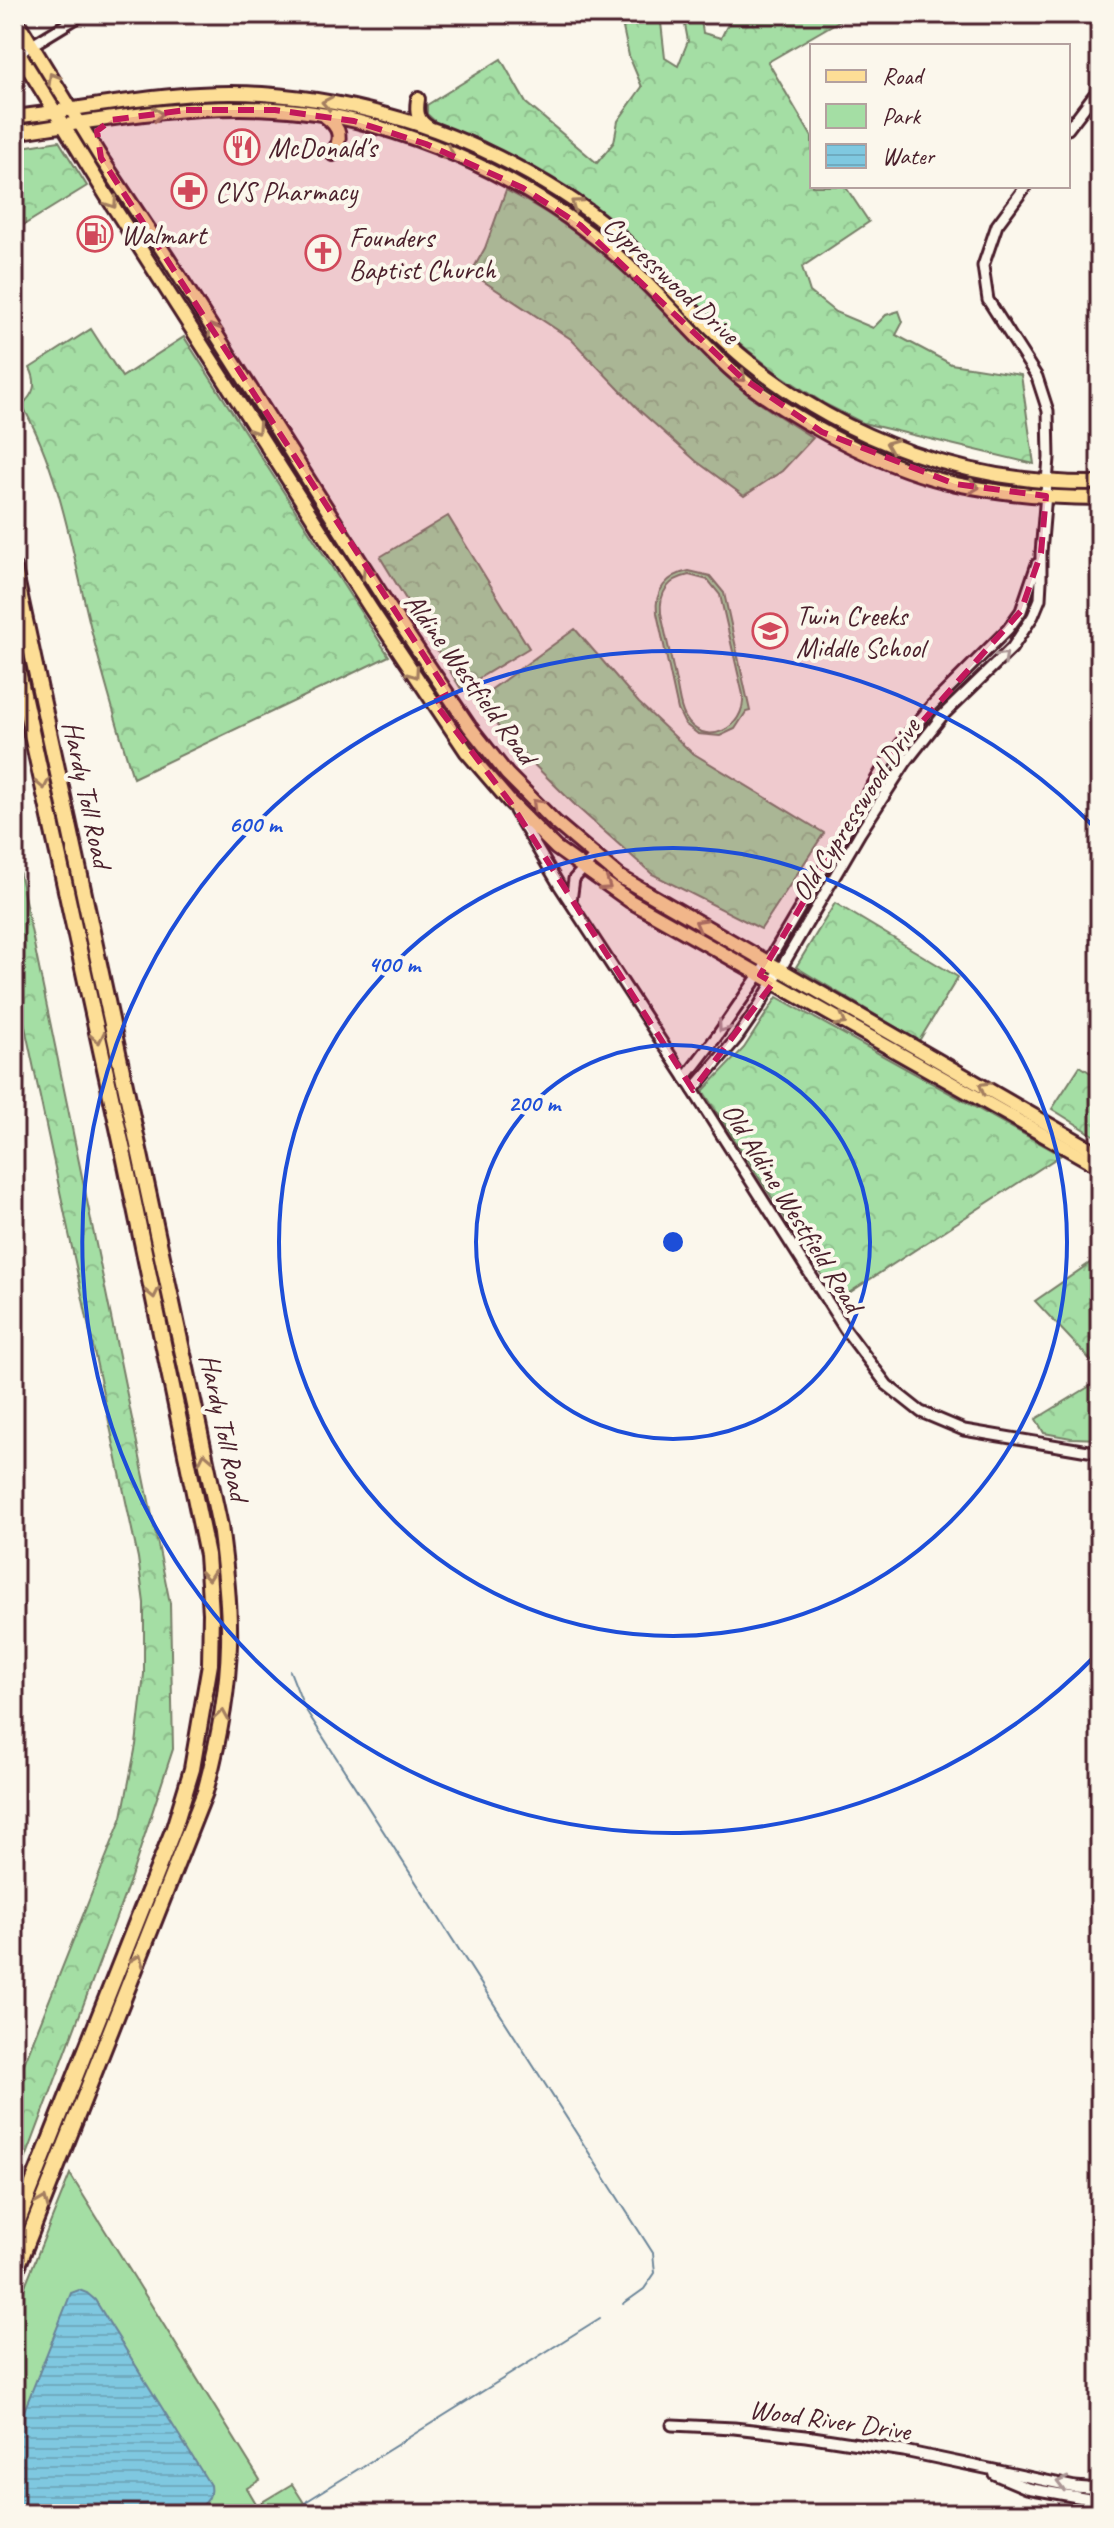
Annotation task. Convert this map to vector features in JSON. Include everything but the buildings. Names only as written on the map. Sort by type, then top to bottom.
[{"type":"highway","name":"Hardy Toll Road","points":[[14,569],[220,1526],[229,1643],[219,1734],[205,1792],[14,2275]]},
{"type":"highway","name":"Hardy Toll Road","points":[[14,653],[207,1555],[211,1613],[210,1664],[203,1712],[192,1769],[174,1828],[14,2231]]},
{"type":"main road","name":"Aldine Westfield Road","points":[[14,16],[101,158],[391,610],[469,726],[507,774],[594,857],[620,877],[879,1026],[953,1076],[1099,1162]]},
{"type":"main road","name":"Aldine Westfield Road","points":[[17,49],[371,609],[466,751],[510,802],[556,848],[652,914],[872,1038],[953,1076]]},
{"type":"main road","points":[[21,116],[37,110],[42,99],[37,79]]},
{"type":"main road","name":"Cypresswood Drive","points":[[21,116],[168,96],[229,93],[284,96],[393,116],[498,158],[565,196],[611,230],[744,358],[811,405],[876,439],[928,459],[985,474],[1048,482],[1100,483]]},
{"type":"main road","points":[[229,93],[229,108]]},
{"type":"main road","points":[[418,99],[421,123],[434,131]]},
{"type":"main road","name":"Cypresswood Drive","points":[[14,133],[186,110],[229,108],[275,110],[354,121],[426,144],[487,170],[557,210],[644,280],[697,336],[759,392],[859,450],[955,484],[1046,496],[1100,498]]},
{"type":"main road","points":[[324,116],[334,123],[339,134],[333,154]]},
{"type":"main road","points":[[101,158],[95,139],[100,127],[111,120]]},
{"type":"main road","points":[[487,170],[498,158]]},
{"type":"main road","points":[[598,240],[611,230]]},
{"type":"main road","points":[[697,336],[709,327]]},
{"type":"main road","points":[[225,380],[239,371]]},
{"type":"main road","points":[[801,419],[811,405]]},
{"type":"main road","points":[[921,473],[928,459]]},
{"type":"main road","points":[[434,702],[449,694]]},
{"type":"main road","points":[[652,914],[661,901]]},
{"type":"main road","points":[[872,1038],[879,1026]]},
{"type":"street","points":[[17,49],[33,45],[83,14]]},
{"type":"street","points":[[1070,126],[1100,87]]},
{"type":"street","name":"Old Cypresswood Drive","points":[[693,1090],[737,1038],[781,970],[860,833],[921,742],[943,715],[1012,648],[1040,599],[1048,482],[1048,411],[1031,365],[988,300],[983,266],[997,225],[1025,188]]},
{"type":"street","name":"Old Cypresswood Drive","points":[[685,1078],[760,975],[870,787],[909,732],[1008,629],[1021,611],[1041,553]]},
{"type":"street","points":[[963,673],[975,683]]},
{"type":"street","name":"Old Aldine Westfield Road","points":[[510,802],[848,1333],[894,1393],[921,1412],[964,1430],[1100,1453]]},
{"type":"street","points":[[848,825],[860,833]]},
{"type":"street","points":[[571,901],[574,879],[594,857]]},
{"type":"street","name":"Wood River Drive","points":[[672,2425],[806,2436],[904,2451],[1075,2487],[1100,2489]]},
{"type":"street","name":"Wood River Drive","points":[[980,2468],[1027,2488],[1100,2501]]},
{"type":"highlighted area","points":[[186,110],[275,110],[354,121],[426,144],[523,188],[580,225],[741,377],[822,432],[955,484],[1046,496],[1041,553],[1021,611],[887,761],[760,975],[773,983],[693,1090],[510,802],[434,702],[449,694],[101,158],[97,131],[111,120]]},
{"type":"green space","points":[[620,14],[660,14],[665,58],[678,66],[688,41],[683,14],[700,14],[703,33],[721,38],[733,14],[851,14],[768,62],[810,134],[810,188],[846,188],[869,222],[802,267],[810,292],[835,312],[873,328],[886,315],[899,311],[903,322],[896,335],[951,364],[1021,375],[1034,464],[863,423],[825,404],[776,372],[722,328],[626,231],[598,210],[545,174],[483,141],[437,123],[427,114],[427,105],[501,59],[526,103],[597,163],[614,142],[618,121],[642,87],[629,56]]},
{"type":"green space","points":[[59,141],[87,186],[14,231],[14,153],[22,147]]},
{"type":"green space","points":[[506,190],[596,248],[733,382],[813,438],[782,471],[744,496],[696,461],[640,411],[571,339],[471,273],[485,248]]},
{"type":"green space","points":[[91,329],[122,377],[184,337],[389,656],[133,778],[98,655],[57,489],[36,432],[22,405],[34,388],[30,368]]},
{"type":"green space","points":[[448,516],[529,648],[461,689],[380,557]]},
{"type":"green space","points":[[689,571],[710,576],[724,593],[750,711],[746,712],[735,729],[720,736],[698,734],[685,724],[678,710],[657,605],[664,585]],"holes":[[[689,575],[708,580],[720,595],[743,695],[738,718],[731,726],[712,733],[693,727],[683,714],[661,613],[662,599],[671,583]]]},
{"type":"green space","points":[[575,629],[639,703],[691,752],[824,833],[761,929],[652,874],[577,807],[506,737],[478,699]]},
{"type":"green space","points":[[14,847],[170,1603],[173,1749],[129,1883],[14,2190],[14,2089],[122,1817],[136,1745],[144,1674],[144,1603],[138,1558],[14,975]]},
{"type":"green space","points":[[835,903],[958,977],[919,1041],[796,967]]},
{"type":"green space","points":[[777,997],[1061,1155],[838,1300],[703,1091],[744,1048]]},
{"type":"green space","points":[[1080,1066],[1100,1079],[1100,1139],[1052,1109]]},
{"type":"green space","points":[[1100,1256],[1100,1364],[1096,1366],[1035,1301]]},
{"type":"green space","points":[[1100,1380],[1100,1439],[1044,1433],[1036,1419]]},
{"type":"green space","points":[[70,2174],[260,2480],[247,2488],[257,2505],[292,2484],[311,2514],[14,2514],[14,2313]]},
{"type":"water","points":[[79,2290],[95,2300],[210,2485],[207,2500],[196,2509],[186,2514],[14,2514],[14,2436],[71,2293]]},
{"type":"waterway","points":[[290,1671],[304,1707],[653,2253],[655,2273],[644,2289],[623,2304]]},
{"type":"waterway","points":[[298,2514],[307,2501],[600,2318]]},
{"type":"place","name":"McDonald's","points":[[242,147]]},
{"type":"place","name":"CVS Pharmacy","points":[[189,191]]},
{"type":"place","name":"Walmart","points":[[95,234]]},
{"type":"place","name":"Founders Baptist Church","points":[[323,253]]},
{"type":"place","name":"Twin Creeks Middle School","points":[[770,631]]}]
